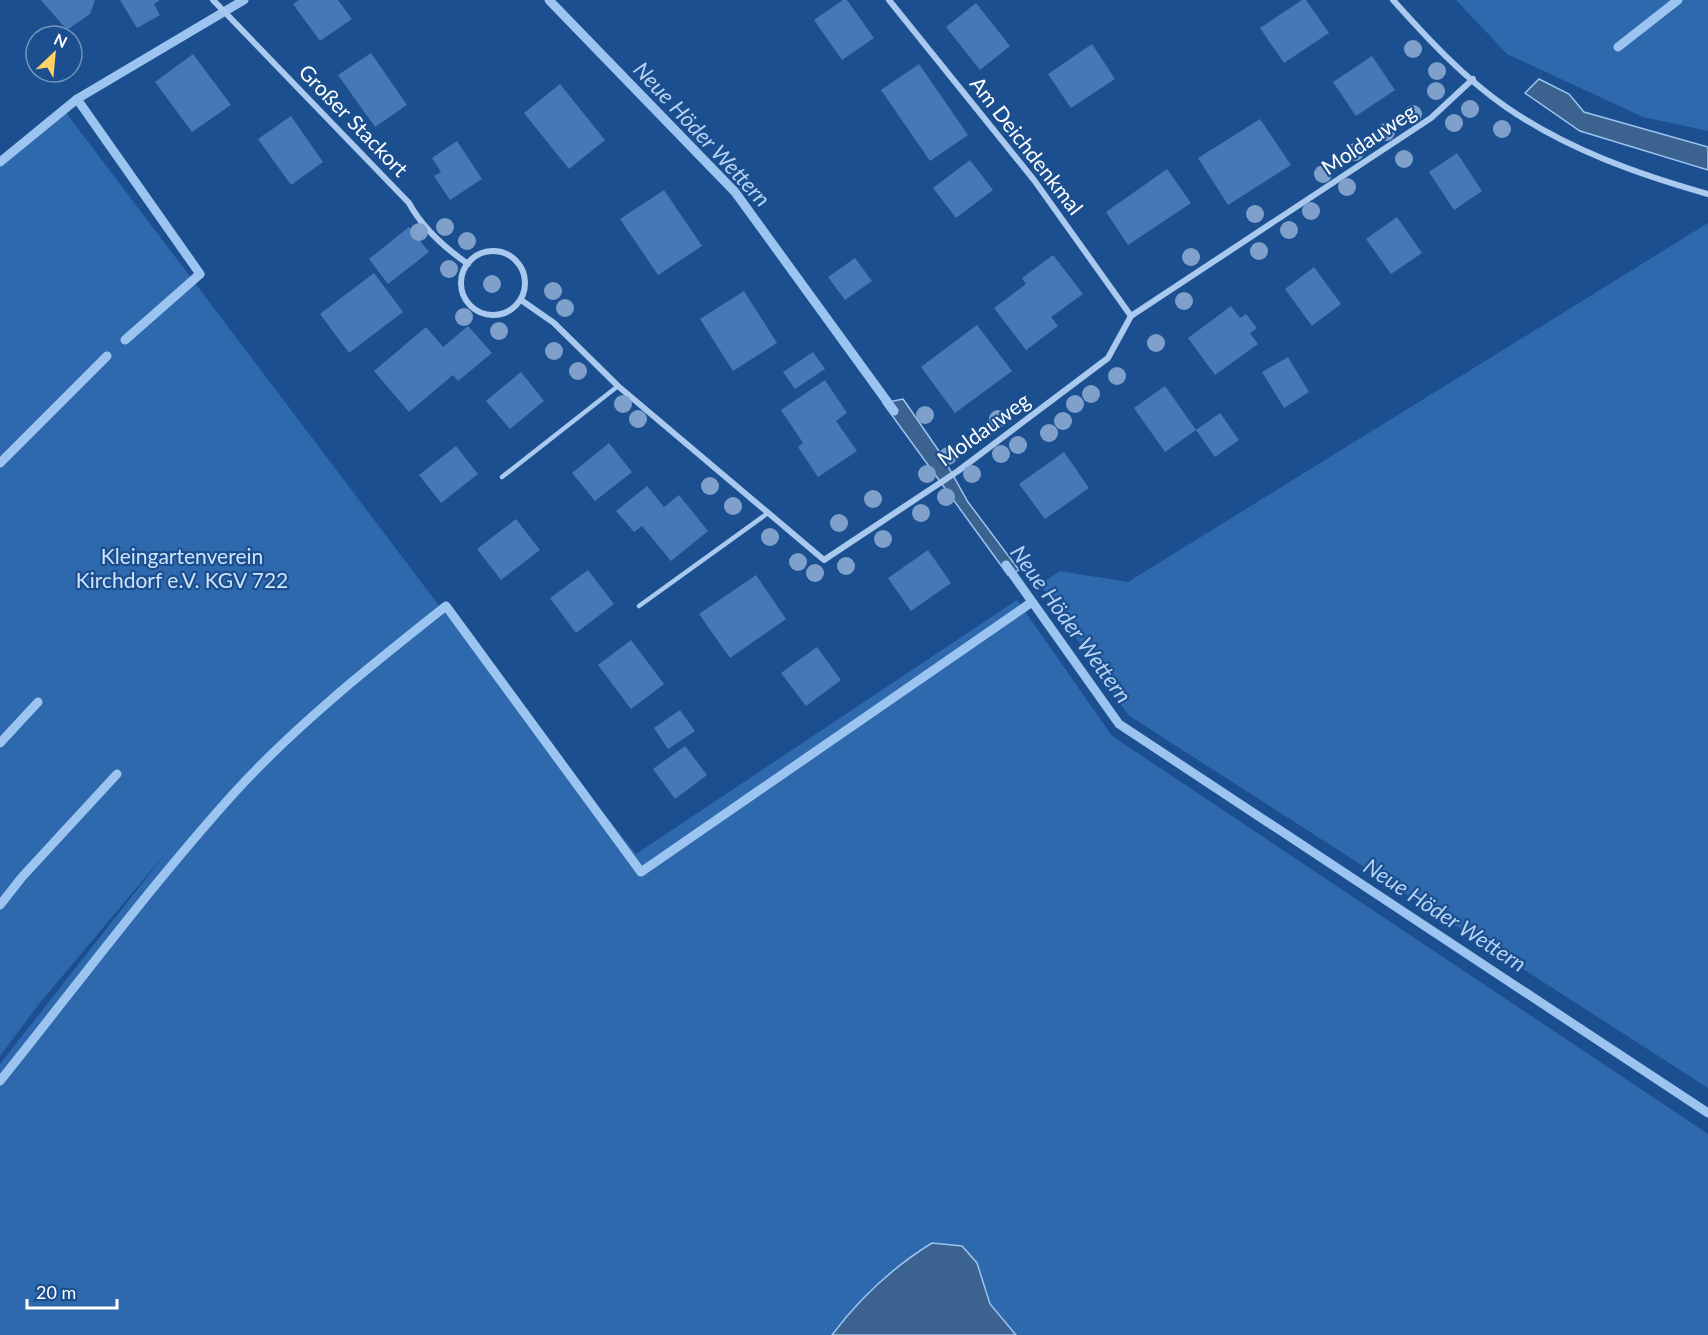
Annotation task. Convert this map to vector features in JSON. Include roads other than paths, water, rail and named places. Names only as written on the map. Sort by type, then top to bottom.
[{"type":"street","name":"Großer Stackort","points":[[213,0],[409,203],[416,217],[453,254],[468,264]]},
{"type":"street","name":"Am Deichdenkmal","points":[[889,0],[1034,180],[1131,316]]},
{"type":"street","points":[[1393,0],[1473,79],[1531,122],[1583,150],[1666,182],[1708,194]]},
{"type":"street","name":"Moldauweg","points":[[521,300],[554,323],[618,386],[824,560],[958,471],[1108,358],[1131,316],[1431,118],[1449,104],[1473,79]]},
{"type":"street","points":[[499,251],[511,256],[520,265],[525,276],[525,289],[521,300],[512,309],[501,314],[488,315],[476,310],[467,301],[462,290],[462,277],[468,264],[486,252],[499,251]]},
{"type":"lane","points":[[502,477],[618,386]]},
{"type":"lane","points":[[639,606],[768,513]]},
{"type":"waterway","points":[[0,162],[77,99],[244,0]]},
{"type":"waterway","name":"Neue Höder Wettern","points":[[549,0],[735,192],[894,411]]},
{"type":"waterway","points":[[1618,47],[1678,0]]},
{"type":"waterway","points":[[77,99],[200,274],[125,340]]},
{"type":"waterway","points":[[0,463],[107,356]]},
{"type":"waterway","name":"Neue Höder Wettern","points":[[1006,565],[1119,724],[1708,1113]]},
{"type":"waterway","points":[[0,1081],[144,899],[235,792],[310,718],[446,606],[641,872],[1032,602]]},
{"type":"waterway","points":[[0,743],[38,702]]},
{"type":"waterway","points":[[0,905],[22,877],[117,774]]},
{"type":"park label","name":"Kleingartenverein Kirchdorf e.V. KGV 722","points":[[182,569]]}]
